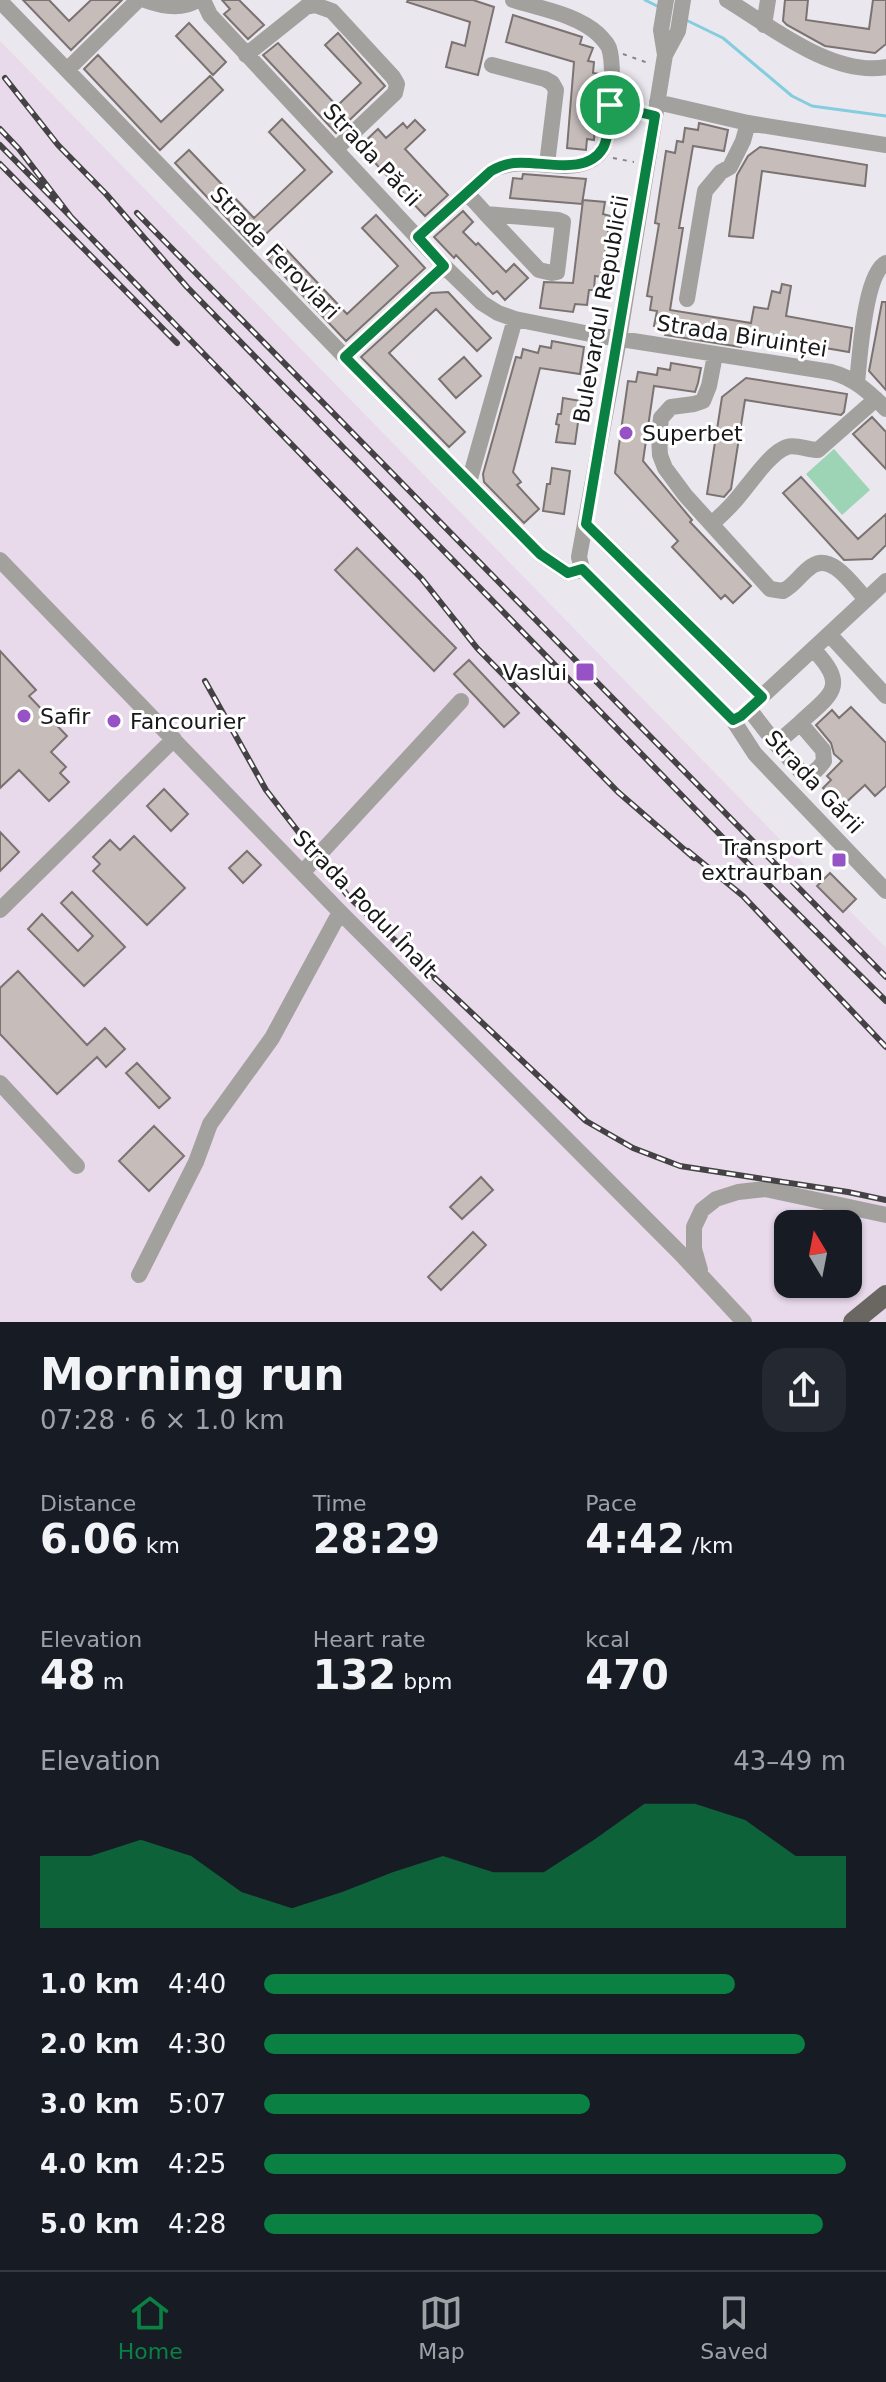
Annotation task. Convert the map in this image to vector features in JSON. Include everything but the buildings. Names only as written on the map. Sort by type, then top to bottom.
[{"type":"main road","points":[[853,1322],[886,1295]]},
{"type":"street","points":[[67,70],[138,0]]},
{"type":"street","points":[[145,0],[175,6],[190,5],[197,0]]},
{"type":"street","name":"Strada Păcii","points":[[203,0],[210,15],[246,55],[482,303],[515,319],[619,339]]},
{"type":"street","points":[[418,237],[500,166],[514,163],[585,163],[604,146],[610,105],[611,61],[608,46],[588,25],[513,0]]},
{"type":"street","name":"Bulevardul Republicii","points":[[664,62],[661,30],[666,0]]},
{"type":"street","name":"Bulevardul Republicii","points":[[582,569],[579,557],[619,339],[664,62],[678,31],[683,0]]},
{"type":"street","points":[[727,0],[764,25],[827,58],[857,67],[886,67]]},
{"type":"street","points":[[764,25],[768,0]]},
{"type":"street","name":"Strada Feroviari","points":[[0,1],[469,482]]},
{"type":"street","points":[[246,55],[306,7],[315,5],[332,11],[393,77],[397,88],[336,149]]},
{"type":"street","points":[[492,65],[545,79],[556,90],[547,164]]},
{"type":"street","points":[[656,109],[886,145]]},
{"type":"street","points":[[687,299],[705,191],[721,172],[730,167],[748,123]]},
{"type":"street","points":[[467,193],[486,214],[539,270],[557,272],[563,222],[486,214]]},
{"type":"street","points":[[857,382],[871,285],[880,266],[886,263]]},
{"type":"street","points":[[345,357],[444,266]]},
{"type":"street","points":[[469,482],[515,319]]},
{"type":"street","name":"Strada Biruinței","points":[[619,339],[831,372],[857,382],[881,404]]},
{"type":"street","points":[[715,355],[703,401],[677,405],[661,418],[660,455],[665,468],[685,495],[770,589],[783,591],[813,565],[823,562],[832,564],[866,599]]},
{"type":"street","points":[[712,524],[784,447],[818,450],[881,404]]},
{"type":"street","name":"Strada Gării","points":[[469,482],[549,561],[568,573],[582,569],[733,720],[755,754],[886,891]]},
{"type":"street","name":"Strada Gării","points":[[586,524],[762,697]]},
{"type":"street","name":"Strada Podul Înalt","points":[[0,560],[340,912],[744,1322]]},
{"type":"street","points":[[733,720],[814,650],[886,581]]},
{"type":"street","points":[[830,635],[886,696]]},
{"type":"street","points":[[776,744],[830,696],[833,673],[814,650]]},
{"type":"street","points":[[303,872],[461,701]]},
{"type":"street","points":[[749,709],[802,773],[808,774],[816,771],[824,761],[824,755],[800,723]]},
{"type":"street","points":[[0,910],[174,739]]},
{"type":"street","points":[[139,1275],[196,1162],[210,1124],[272,1038],[340,912]]},
{"type":"street","points":[[0,1083],[77,1166]]},
{"type":"street","points":[[701,1276],[694,1249],[694,1227],[702,1210],[716,1199],[738,1192],[765,1189],[886,1215]]},
{"type":"path","points":[[630,57],[664,62]]},
{"type":"path","points":[[610,105],[656,109]]},
{"type":"path","points":[[614,158],[647,164]]},
{"type":"shaded area","points":[[0,41],[886,948],[886,1322],[0,1322]]},
{"type":"green space","points":[[834,449],[870,490],[842,515],[806,474]]},
{"type":"waterway","points":[[645,0],[659,7]]},
{"type":"waterway","points":[[684,19],[723,38],[792,96],[812,106],[886,116]]},
{"type":"railway","points":[[5,78],[58,145],[106,194],[187,287],[766,882],[886,1001]]},
{"type":"railway","points":[[0,129],[71,217],[0,145]]},
{"type":"railway","points":[[0,164],[177,343]]},
{"type":"railway","points":[[137,213],[886,977]]},
{"type":"railway","points":[[71,217],[422,579],[477,648],[618,792],[694,858]]},
{"type":"railway","points":[[205,681],[266,790],[348,896],[586,1121],[633,1148],[680,1166],[886,1200]]},
{"type":"railway","points":[[688,851],[743,896],[886,1047]]},
{"type":"place","name":"Superbet","points":[[626,433]]},
{"type":"place","name":"Vaslui","points":[[585,672]]},
{"type":"place","name":"Safir","points":[[24,716]]},
{"type":"place","name":"Fancourier","points":[[114,721]]},
{"type":"place","name":"Transport extraurban","points":[[839,860]]},
{"type":"route","points":[[610,105],[655,116],[586,524],[762,697],[733,720],[582,569],[568,573],[540,554],[345,357],[444,266],[418,237],[500,166],[514,163],[585,163],[596,156],[604,146],[610,105]]}]
